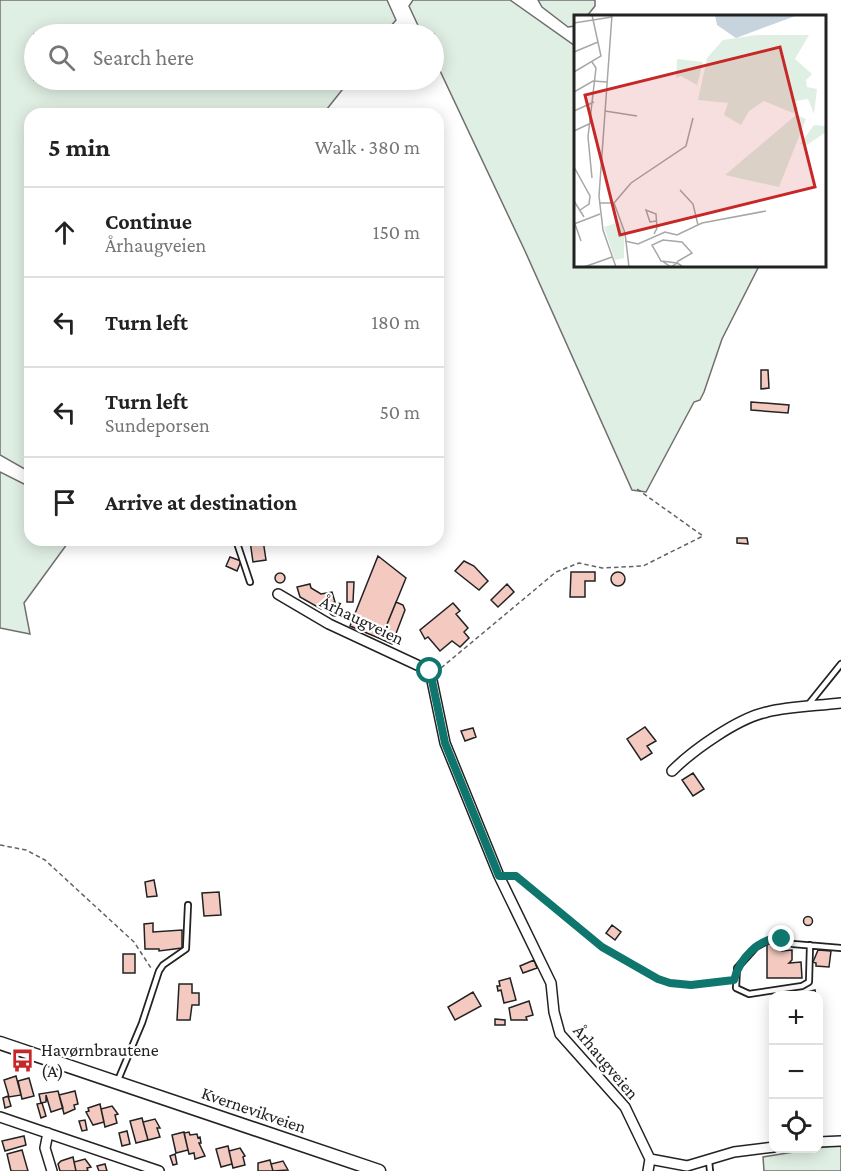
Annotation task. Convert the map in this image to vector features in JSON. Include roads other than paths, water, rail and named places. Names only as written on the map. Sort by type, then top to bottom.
[{"type":"main road","name":"Kvernevikveien","points":[[0,1043],[379,1171]]},
{"type":"street","name":"Århaugveien","points":[[278,594],[329,624],[430,671],[445,743],[499,876],[551,983],[554,1012],[560,1034],[624,1107],[650,1159]]},
{"type":"street","points":[[672,771],[748,718],[767,712],[808,705],[841,703]]},
{"type":"street","points":[[0,1118],[159,1171]]},
{"type":"street","points":[[48,1133],[45,1148],[52,1171]]},
{"type":"street","points":[[823,1142],[841,1141]]},
{"type":"street","points":[[648,1171],[650,1159],[687,1166],[734,1152],[769,1148]]},
{"type":"lane","points":[[238,546],[250,582]]},
{"type":"lane","points":[[808,705],[841,664]]},
{"type":"lane","points":[[117,1083],[145,1016],[157,976],[163,965],[183,954],[186,949],[188,905]]},
{"type":"lane","points":[[810,945],[807,957],[811,976],[809,982],[802,986],[749,994],[736,988],[734,980],[737,968],[764,941],[773,938],[841,948]]},
{"type":"lane","points":[[709,1161],[710,1171]]},
{"type":"place","name":"Havørnbrautene (A)","points":[[23,1060]]}]
